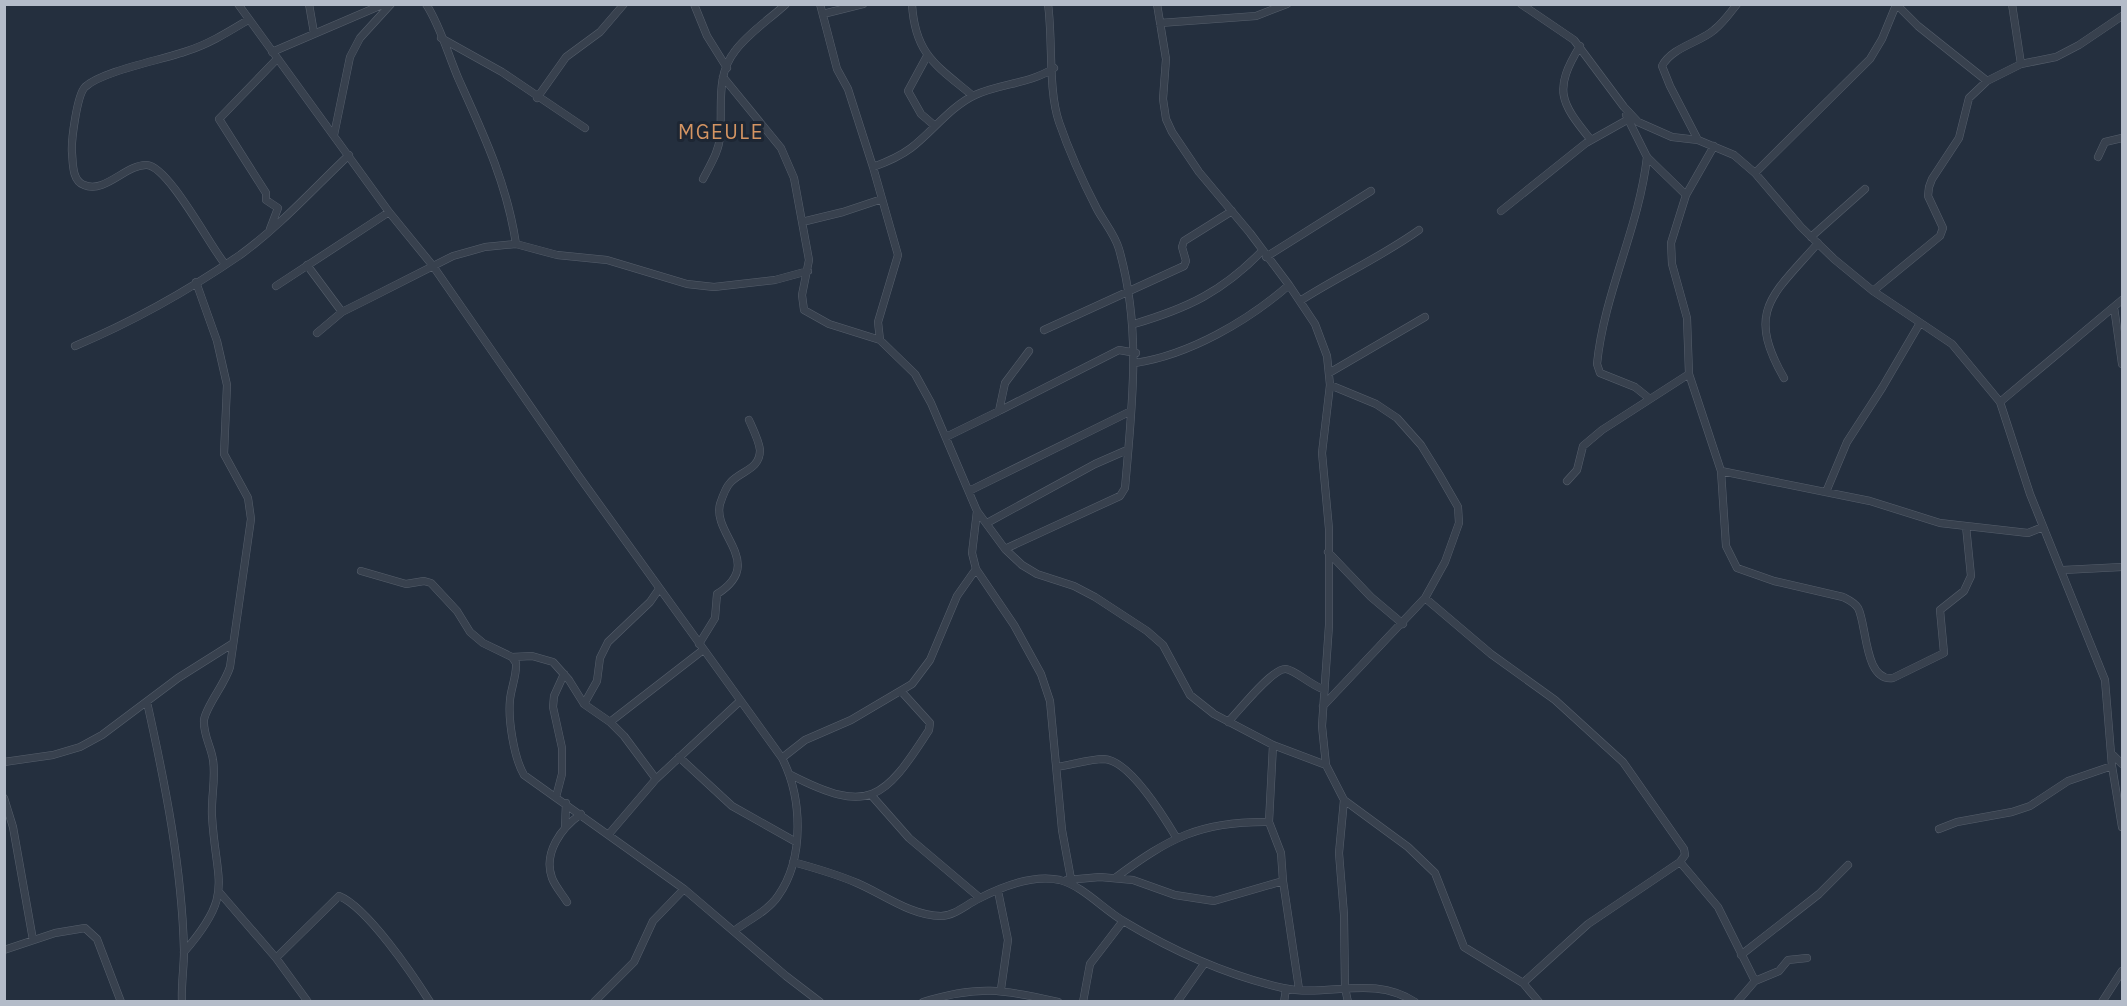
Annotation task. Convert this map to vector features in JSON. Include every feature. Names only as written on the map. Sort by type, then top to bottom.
[{"type":"street","points":[[238,4],[389,212],[433,266],[659,589],[782,758],[791,775],[797,801],[793,861],[778,896],[734,931]]},
{"type":"street","points":[[309,4],[314,33]]},
{"type":"street","points":[[272,52],[384,4]]},
{"type":"street","points":[[334,135],[350,57],[360,38],[391,4]]},
{"type":"street","points":[[426,4],[435,17],[441,38],[483,128],[510,204],[516,244]]},
{"type":"street","points":[[537,98],[566,57],[600,32],[624,4]]},
{"type":"street","points":[[694,4],[707,36],[727,68]]},
{"type":"street","points":[[703,178],[719,145],[719,101],[723,77],[734,52],[786,4]]},
{"type":"street","points":[[820,4],[837,69],[848,89],[898,255],[878,322],[880,340]]},
{"type":"street","points":[[823,14],[863,4]]},
{"type":"street","points":[[912,4],[918,41],[927,56],[973,96]]},
{"type":"street","points":[[1005,549],[1120,496],[1125,488],[1136,353],[1134,324],[1119,247],[1084,182],[1055,110],[1048,4]]},
{"type":"street","points":[[1157,4],[1166,59],[1163,99],[1166,119],[1180,146],[1300,301],[1315,324],[1328,356],[1330,385],[1322,453],[1329,529],[1329,625],[1323,689],[1326,765],[1344,800],[1382,826],[1435,873],[1464,947],[1523,983],[1539,1002]]},
{"type":"street","points":[[1264,4],[1269,13]]},
{"type":"street","points":[[1160,22],[1269,13],[1287,4]]},
{"type":"street","points":[[1521,4],[1551,22],[1580,46],[1624,107],[1638,122],[1672,137],[1698,140],[1734,155],[1755,173],[1811,237],[1873,291],[1952,344],[2000,402],[2043,527],[2063,570],[2105,680],[2113,755],[2112,766],[2122,827]]},
{"type":"street","points":[[1698,140],[1662,66],[1671,55],[1714,30],[1737,4]]},
{"type":"street","points":[[2012,4],[2021,64]]},
{"type":"street","points":[[1755,173],[1870,59],[1882,39],[1896,5],[1918,26],[1987,81]]},
{"type":"street","points":[[1873,291],[1940,236],[1943,228],[1928,196],[1932,179],[1959,138],[1969,98],[1987,81],[2021,64],[2056,57],[2079,45],[2122,16]]},
{"type":"street","points":[[225,264],[180,196],[166,178],[151,166],[137,168],[99,185],[84,186],[79,182],[74,169],[72,130],[81,93],[86,86],[110,74],[211,42],[248,20]]},
{"type":"street","points":[[441,38],[502,72],[537,98],[585,128]]},
{"type":"street","points":[[1580,46],[1563,79],[1563,92],[1575,120],[1591,140]]},
{"type":"street","points":[[927,56],[908,91],[921,114],[934,126]]},
{"type":"street","points":[[270,230],[278,208],[267,200],[266,193],[219,119],[277,58]]},
{"type":"street","points":[[873,166],[895,158],[973,96],[998,86],[1043,75],[1054,68]]},
{"type":"street","points":[[723,77],[785,155],[794,178],[809,260],[802,295],[804,310],[829,324],[880,340],[915,374],[946,437],[977,511],[1005,549],[1037,574],[1088,593],[1147,631],[1163,645],[1190,695],[1228,722],[1273,745],[1326,765]]},
{"type":"street","points":[[1624,107],[1627,120],[1647,157],[1686,195]]},
{"type":"street","points":[[1501,211],[1591,140],[1627,120]]},
{"type":"street","points":[[2098,157],[2105,142],[2122,138]]},
{"type":"street","points":[[1714,146],[1686,195],[1671,243],[1672,264],[1687,318],[1689,374],[1721,471],[1725,533],[1732,561],[1737,568],[1774,581],[1843,597],[1853,602],[1859,610],[1864,638],[1873,663],[1880,675],[1886,679],[1893,678],[1944,652],[1940,610],[1964,591],[1971,576],[1966,526]]},
{"type":"street","points":[[75,346],[112,331],[225,264],[270,230],[349,155]]},
{"type":"street","points":[[1647,157],[1639,205],[1615,281],[1597,363],[1600,373],[1635,387],[1650,399]]},
{"type":"street","points":[[1811,237],[1865,189]]},
{"type":"street","points":[[1134,324],[1207,297],[1264,254],[1371,191]]},
{"type":"street","points":[[802,222],[882,199]]},
{"type":"street","points":[[1044,330],[1184,266],[1186,261],[1182,247],[1184,242],[1232,211]]},
{"type":"street","points":[[276,286],[389,212]]},
{"type":"street","points":[[1300,301],[1335,279],[1373,261],[1419,230]]},
{"type":"street","points":[[1784,378],[1769,352],[1764,320],[1773,299],[1818,243]]},
{"type":"street","points":[[317,333],[342,312],[453,256],[474,250],[516,244],[557,255],[607,260],[696,285],[741,285],[808,271]]},
{"type":"street","points":[[307,265],[342,312]]},
{"type":"street","points":[[184,952],[208,923],[220,893],[211,799],[213,760],[204,728],[204,718],[225,682],[230,667],[251,519],[248,498],[224,454],[227,385],[217,340],[196,282]]},
{"type":"street","points":[[1135,363],[1160,358],[1230,327],[1263,308],[1289,285]]},
{"type":"street","points":[[2000,402],[2122,300]]},
{"type":"street","points":[[2114,308],[2122,364]]},
{"type":"street","points":[[1329,373],[1425,317]]},
{"type":"street","points":[[1826,492],[1847,442],[1920,323]]},
{"type":"street","points":[[946,437],[1113,353],[1124,349],[1136,353]]},
{"type":"street","points":[[1001,410],[1005,383],[1029,351]]},
{"type":"street","points":[[1567,481],[1577,470],[1583,446],[1602,430],[1689,374]]},
{"type":"street","points":[[1323,706],[1372,652],[1403,624],[1425,598],[1456,536],[1458,507],[1420,445],[1397,418],[1380,406],[1330,385]]},
{"type":"street","points":[[969,491],[1131,411]]},
{"type":"street","points":[[610,722],[701,647],[715,618],[717,594],[733,581],[737,563],[735,549],[719,512],[729,483],[752,468],[758,460],[760,449],[750,420]]},
{"type":"street","points":[[987,524],[1095,464],[1127,450]]},
{"type":"street","points":[[1721,471],[1870,501],[1940,523],[2028,533],[2043,527]]},
{"type":"street","points":[[977,511],[972,554],[976,569],[1014,625],[1041,674],[1050,701],[1062,830],[1071,879]]},
{"type":"street","points":[[1328,552],[1371,597],[1403,624]]},
{"type":"street","points":[[2063,570],[2122,567]]},
{"type":"street","points":[[782,758],[805,740],[851,720],[912,684],[930,660],[957,596],[976,569]]},
{"type":"street","points":[[361,571],[406,584],[424,581],[431,583],[457,611],[470,632],[483,643],[512,657],[546,658],[564,674],[584,704],[610,722],[656,779]]},
{"type":"street","points":[[584,704],[597,681],[602,651],[615,635],[650,602],[659,589]]},
{"type":"street","points":[[1425,598],[1491,654],[1555,700],[1623,762],[1682,843],[1685,855],[1680,862],[1588,924],[1523,983]]},
{"type":"street","points":[[4,762],[53,755],[80,747],[102,735],[178,678],[232,644]]},
{"type":"street","points":[[512,657],[517,669],[510,702],[516,756],[524,774],[684,889],[820,1002]]},
{"type":"street","points":[[1228,722],[1269,677],[1282,670],[1292,671],[1312,686],[1323,689]]},
{"type":"street","points":[[556,797],[562,774],[562,748],[553,707],[554,696],[564,674]]},
{"type":"street","points":[[791,775],[820,790],[844,797],[859,799],[872,796],[895,777],[929,730],[930,723],[901,690]]},
{"type":"street","points":[[609,834],[656,779],[740,701]]},
{"type":"street","points":[[147,702],[165,785],[184,952],[182,1002]]},
{"type":"street","points":[[1273,745],[1269,822],[1281,853],[1299,989]]},
{"type":"street","points":[[2113,755],[2122,764]]},
{"type":"street","points":[[679,757],[732,806],[796,842]]},
{"type":"street","points":[[1058,768],[1105,759],[1115,763],[1147,795],[1176,837]]},
{"type":"street","points":[[1939,829],[1977,817],[2021,809],[2037,803],[2068,781],[2112,766]]},
{"type":"street","points":[[872,796],[909,838],[980,898]]},
{"type":"street","points":[[4,798],[13,827],[33,940]]},
{"type":"street","points":[[1344,800],[1339,853],[1346,939],[1345,988],[1348,1002]]},
{"type":"street","points":[[566,803],[565,826],[548,861],[552,879],[567,902]]},
{"type":"street","points":[[565,826],[581,814]]},
{"type":"street","points":[[1115,878],[1176,837],[1237,822],[1269,822]]},
{"type":"street","points":[[793,861],[827,871],[915,911],[932,915],[951,914],[980,898],[1033,880],[1115,878],[1133,880],[1174,895],[1214,901],[1283,881]]},
{"type":"street","points":[[1680,862],[1710,895],[1755,981]]},
{"type":"street","points":[[1742,955],[1819,894],[1848,865]]},
{"type":"street","points":[[1062,881],[1123,921],[1204,964],[1237,976],[1286,989],[1382,988],[1397,991],[1415,1002]]},
{"type":"street","points":[[594,1002],[634,962],[653,921],[684,889]]},
{"type":"street","points":[[998,891],[1008,940],[1001,989]]},
{"type":"street","points":[[220,893],[276,958],[308,1002]]},
{"type":"street","points":[[276,958],[339,896],[364,916],[383,938],[430,1002]]},
{"type":"street","points":[[1083,1002],[1090,964],[1123,921]]},
{"type":"street","points":[[4,950],[75,928],[85,928],[93,933],[121,1002]]},
{"type":"street","points":[[1737,1002],[1755,981],[1779,971],[1789,960],[1807,958]]},
{"type":"street","points":[[1177,1002],[1204,964]]},
{"type":"street","points":[[2102,1002],[2122,970]]},
{"type":"street","points":[[923,1002],[953,993],[1001,989],[1058,1002]]},
{"type":"street","points":[[1284,1002],[1286,989]]},
{"type":"district","name":"MGEULE","points":[[721,131]]}]
